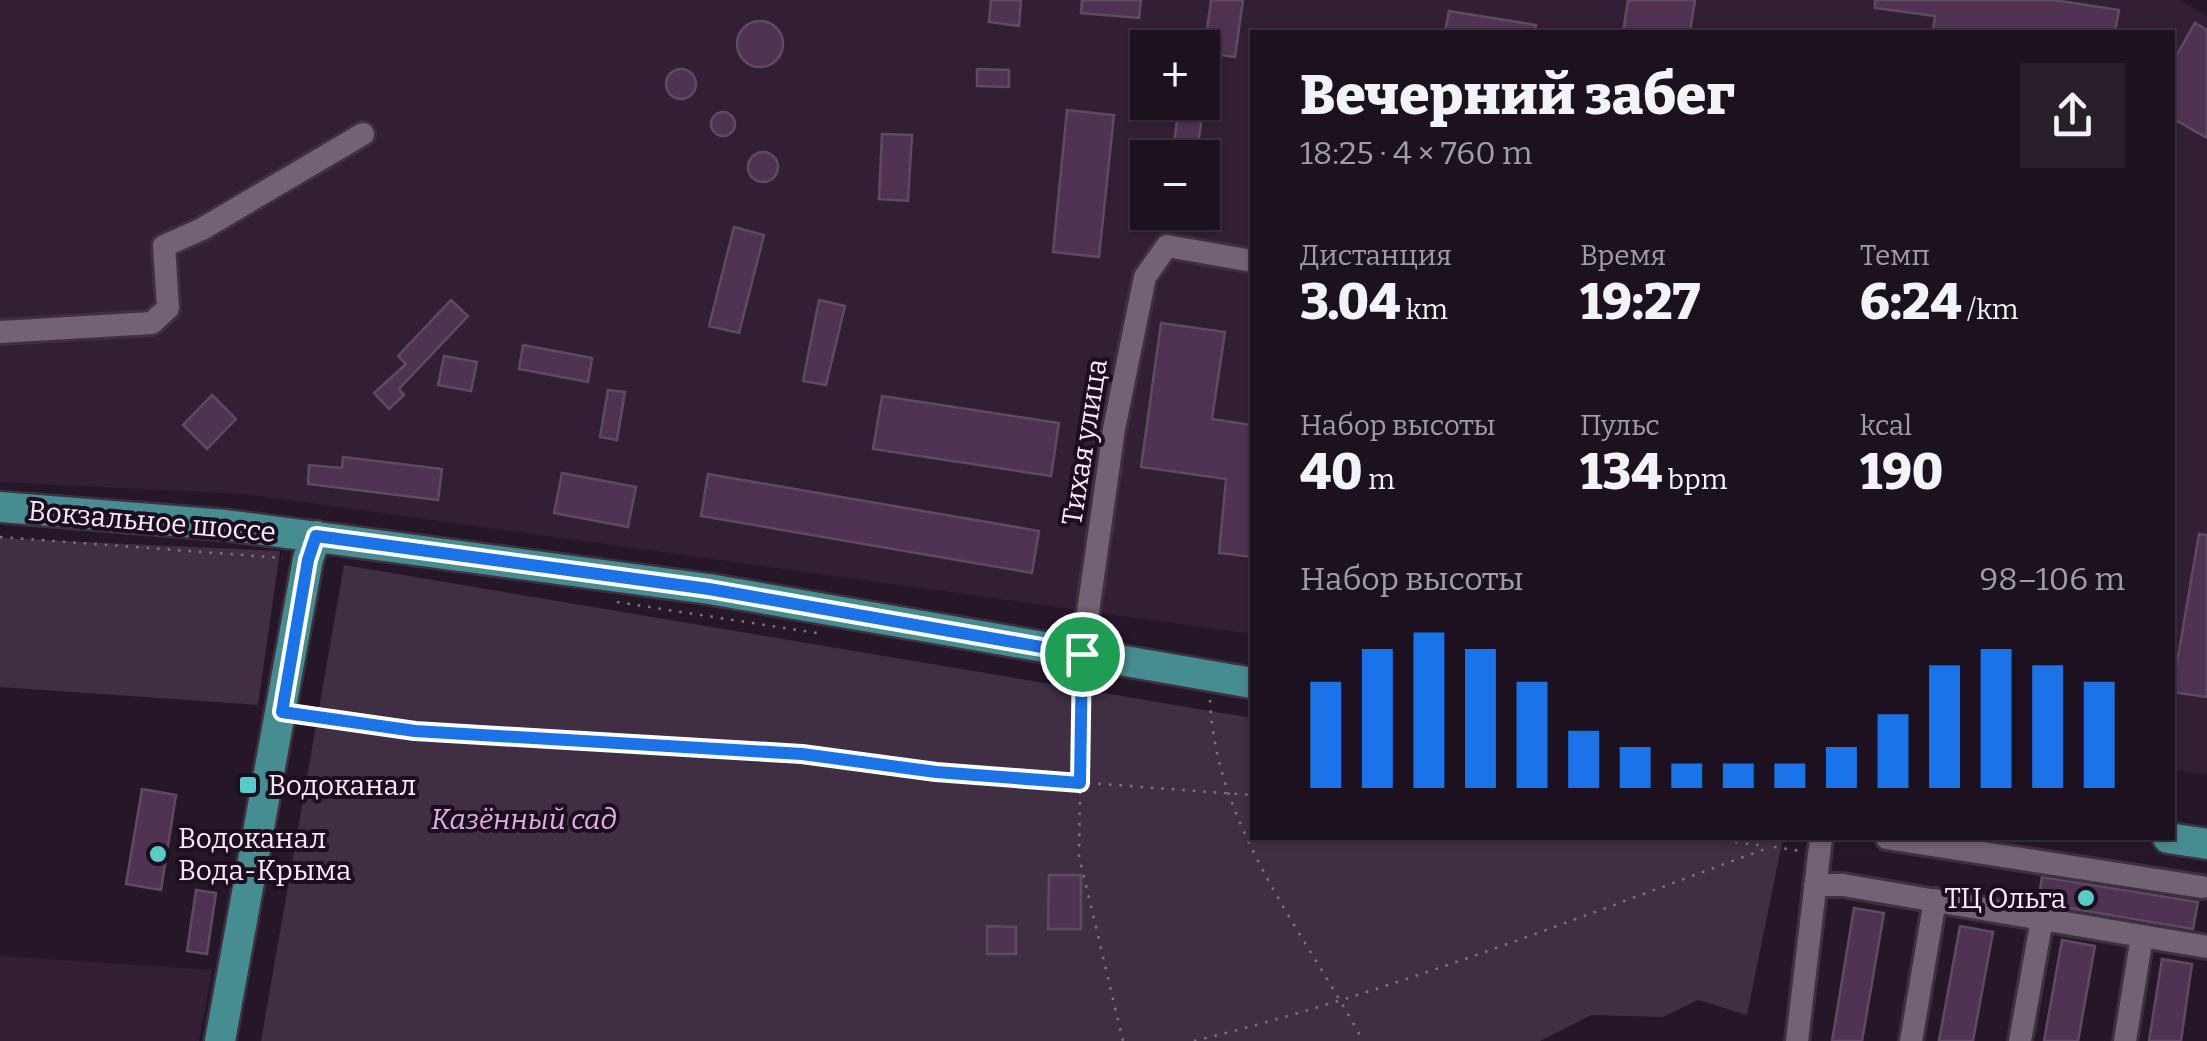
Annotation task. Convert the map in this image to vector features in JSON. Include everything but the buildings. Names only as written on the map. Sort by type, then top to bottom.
[{"type":"main road","name":"Вокзальное шоссе","points":[[0,508],[312,548],[709,589],[1250,683]]},
{"type":"main road","points":[[220,1041],[312,548]]},
{"type":"main road","points":[[2175,839],[2207,844]]},
{"type":"lane","points":[[0,332],[152,323],[168,308],[164,246],[202,229],[362,134]]},
{"type":"lane","name":"Тихая улица","points":[[1082,654],[1114,430],[1145,277],[1167,246],[1250,261]]},
{"type":"lane","points":[[1901,840],[2202,888]]},
{"type":"lane","points":[[1796,1041],[1820,846]]},
{"type":"lane","points":[[1816,885],[1935,900],[2207,947]]},
{"type":"lane","points":[[1912,1041],[1935,900]]},
{"type":"lane","points":[[2020,1041],[2042,919]]},
{"type":"lane","points":[[2125,1041],[2142,936]]},
{"type":"path","points":[[0,538],[312,548]]},
{"type":"path","points":[[606,600],[818,633]]},
{"type":"path","points":[[1082,654],[1079,856],[1123,1041]]},
{"type":"path","points":[[1224,700],[1210,697],[1212,744],[1242,831],[1363,1041]]},
{"type":"path","points":[[282,712],[415,731],[802,754],[936,772],[1250,794]]},
{"type":"path","points":[[1719,840],[1771,847],[1820,846]]},
{"type":"path","points":[[1194,1041],[1342,1002],[1560,928],[1771,847]]},
{"type":"shaded area","points":[[0,0],[2179,0],[2207,16],[2207,775],[2175,770],[2175,30],[1250,30],[1250,634],[245,494],[0,482]]},
{"type":"shaded area","points":[[0,956],[212,970],[199,1041],[0,1041]]},
{"type":"green space","points":[[0,538],[280,551],[258,705],[0,687]]},
{"type":"green space","name":"Казённый сад","points":[[344,565],[1250,718],[1250,840],[1783,840],[1747,1015],[1698,1000],[1663,1017],[1591,1015],[1540,1041],[261,1041]]},
{"type":"place","name":"Водоканал","points":[[248,785]]},
{"type":"place","name":"Водоканал Вода-Крыма","points":[[158,854]]},
{"type":"place","name":"ТЦ Ольга","points":[[2086,898]]},
{"type":"route","points":[[316,536],[709,589],[1082,654],[1080,783],[936,772],[802,754],[415,731],[282,712],[308,560],[316,536]]}]
